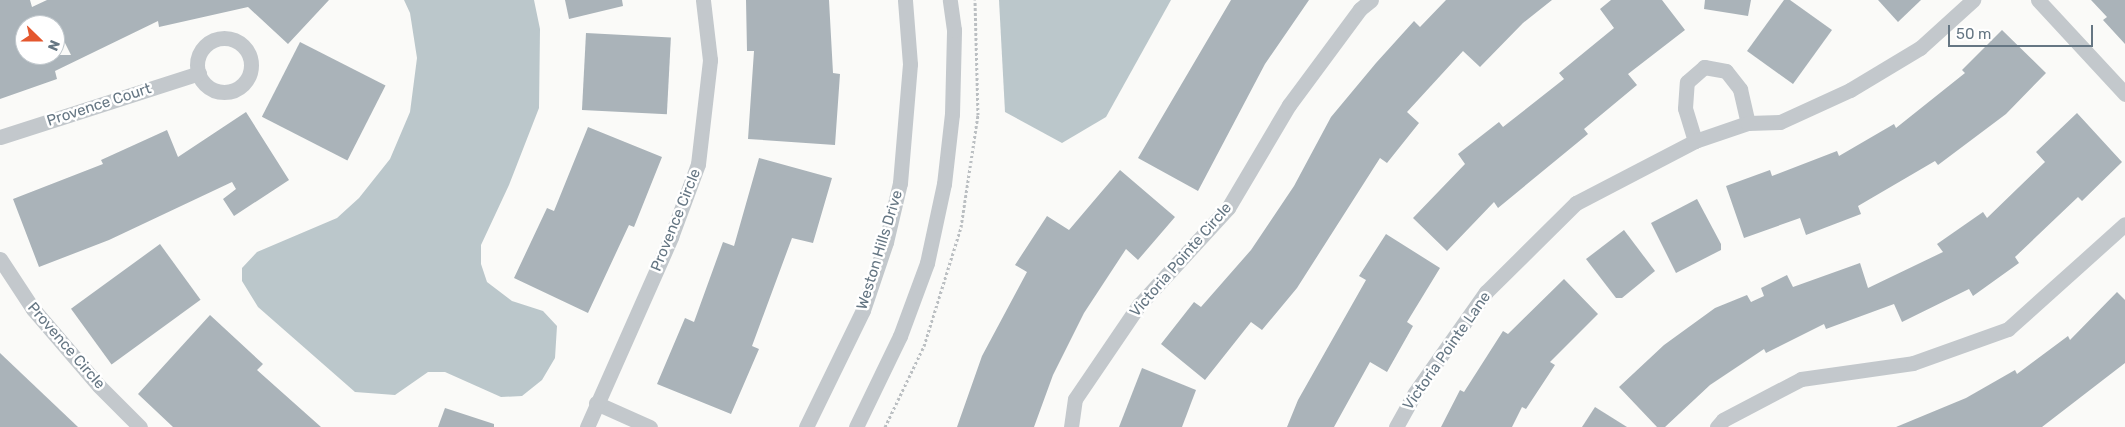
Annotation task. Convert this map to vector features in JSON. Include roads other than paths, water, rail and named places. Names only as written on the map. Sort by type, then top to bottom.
[{"type":"street","name":"Provence Circle","points":[[587,427],[671,237],[698,164],[710,60],[703,0]]},
{"type":"street","name":"Weston Hills Drive","points":[[806,427],[863,310],[886,242],[900,183],[910,64],[905,0]]},
{"type":"street","points":[[856,427],[900,336],[926,263],[944,184],[952,114],[954,30],[950,0]]},
{"type":"street","name":"Victoria Pointe Circle","points":[[1071,427],[1075,399],[1140,305],[1228,208],[1289,105],[1360,9],[1371,0]]},
{"type":"street","name":"Victoria Pointe Lane","points":[[1396,427],[1414,394],[1486,292],[1576,203],[1695,140],[1748,123],[1780,122],[1850,90],[1920,48],[1973,0]]},
{"type":"street","points":[[2038,0],[2125,94]]},
{"type":"street","points":[[1695,140],[1685,108],[1687,82],[1704,68],[1726,71],[1740,89],[1748,123]]},
{"type":"street","name":"Provence Court","points":[[0,137],[199,74]]},
{"type":"street","points":[[1717,427],[1723,420],[1801,379],[1913,364],[2008,329],[2125,224]]},
{"type":"street","name":"Provence Circle","points":[[0,259],[33,309],[99,386],[140,427]]},
{"type":"street","points":[[596,403],[650,427]]}]
